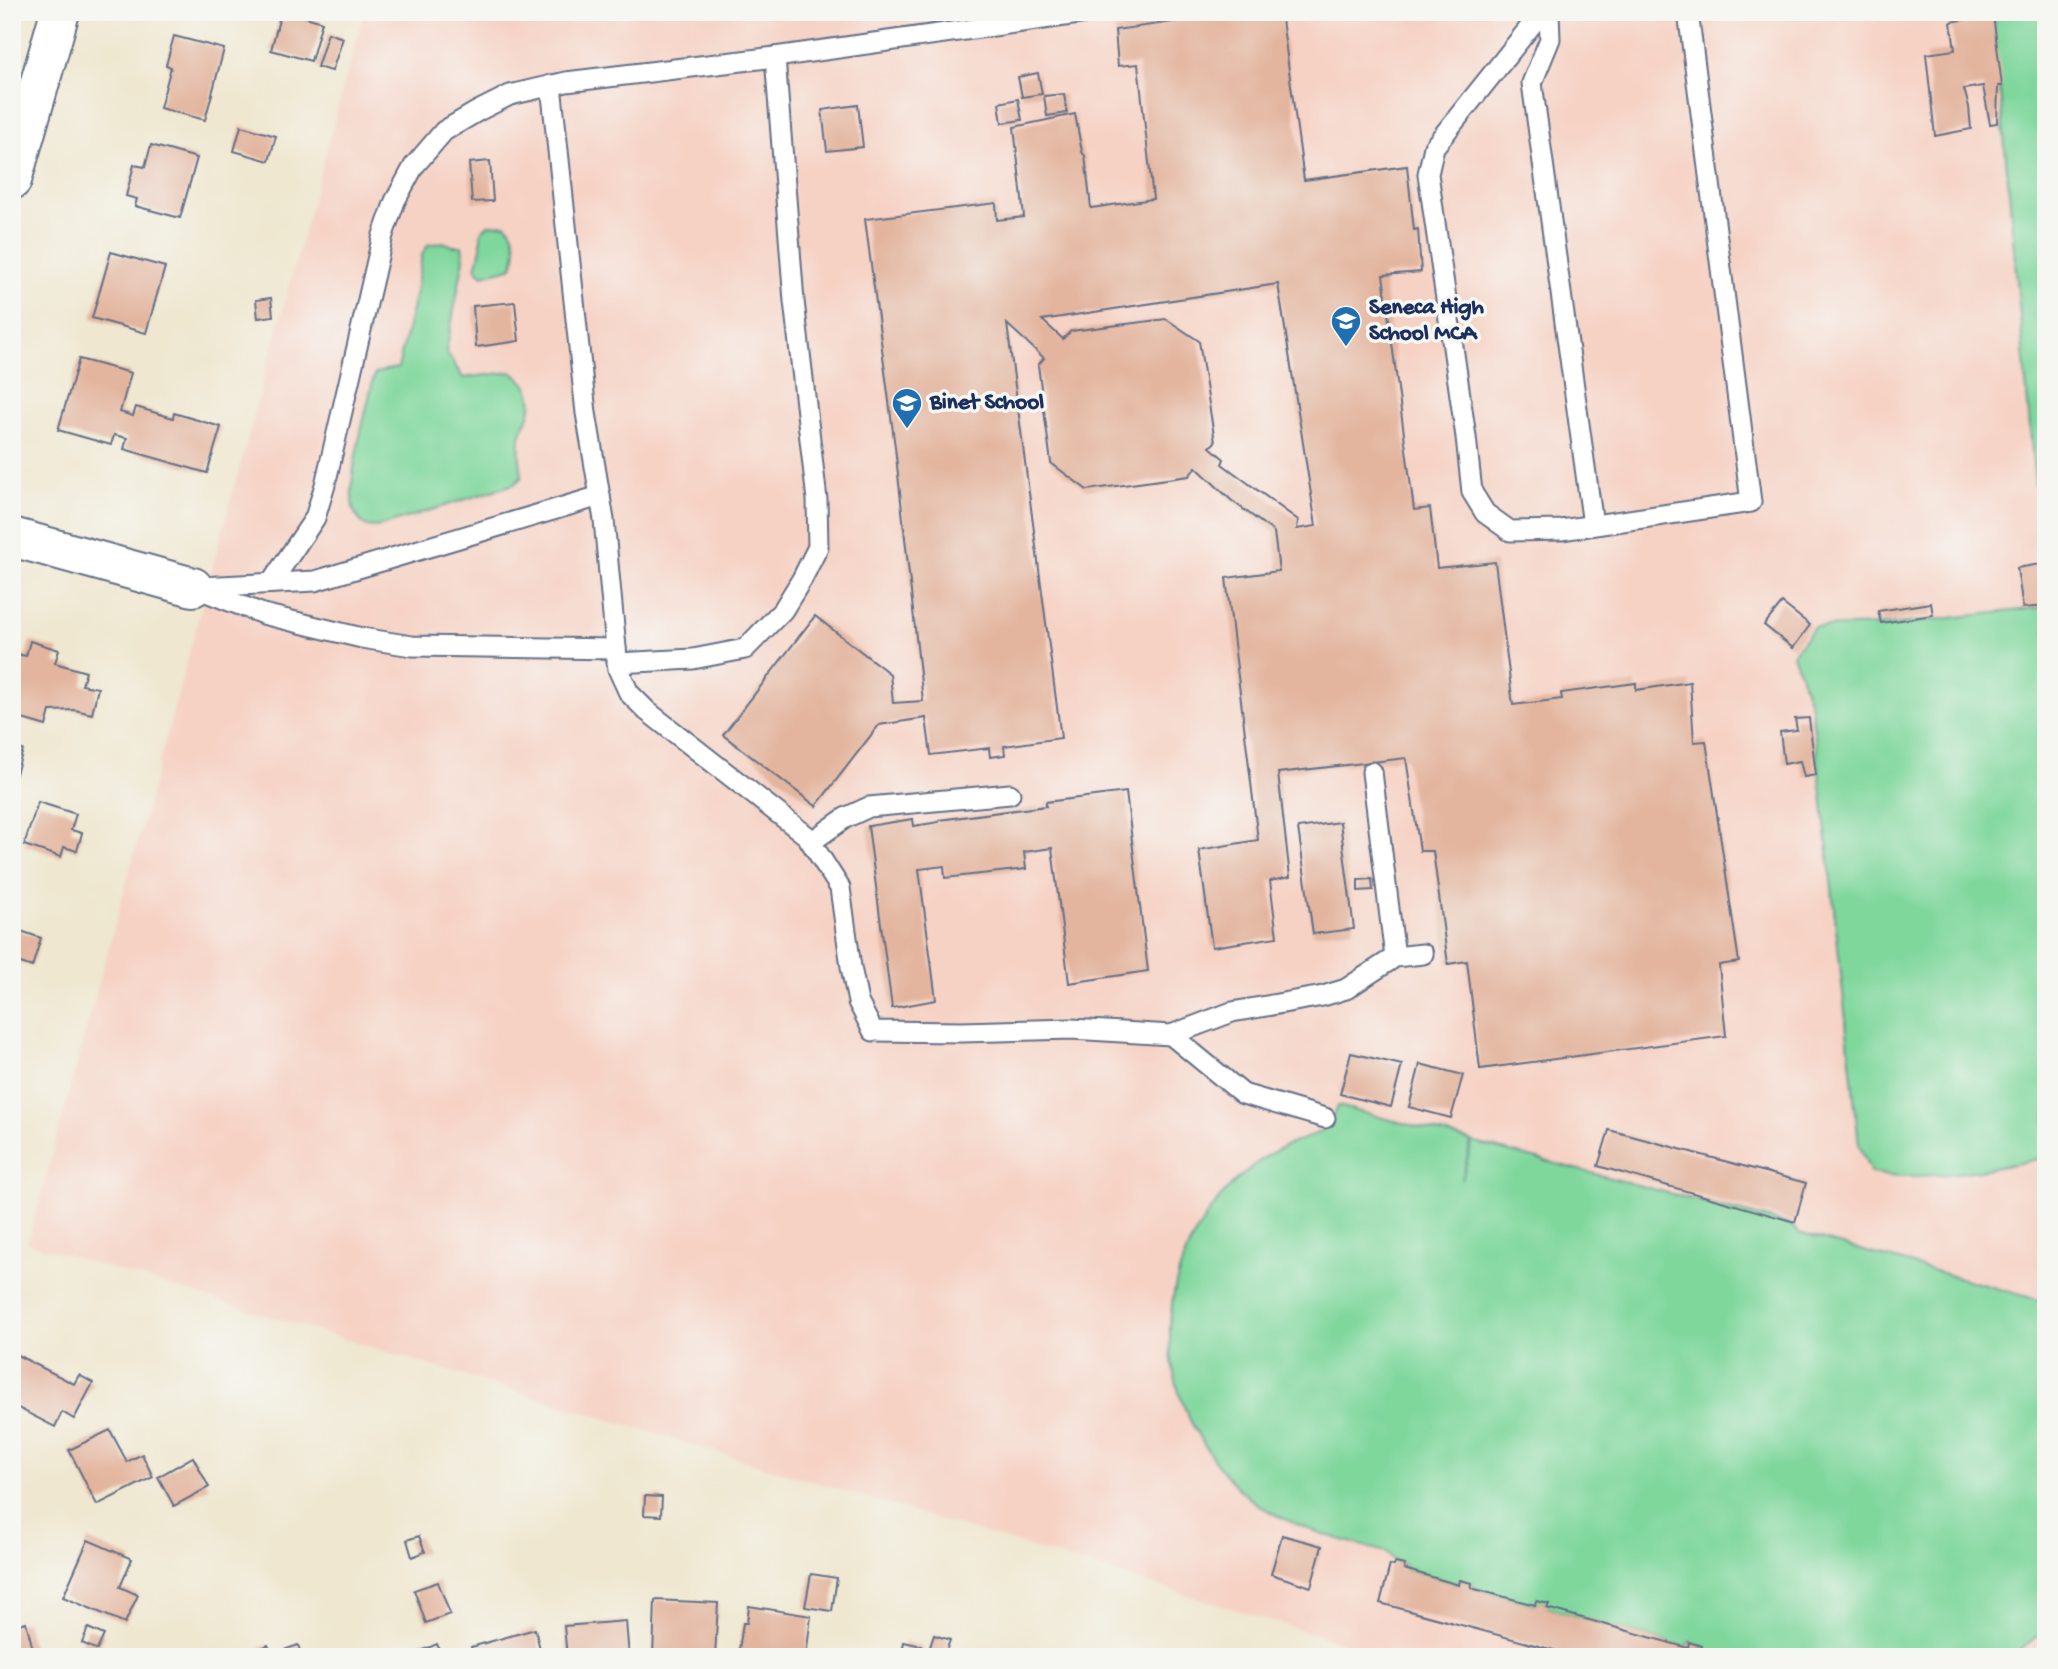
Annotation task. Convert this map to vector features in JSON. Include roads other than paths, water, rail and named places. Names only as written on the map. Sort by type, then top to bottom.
[{"type":"street","points":[[12,180],[60,12]]},
{"type":"street","points":[[12,537],[193,587]]},
{"type":"lane","points":[[271,583],[315,518],[383,235],[395,201],[414,166],[444,131],[510,95],[566,82],[950,34],[1093,12]]},
{"type":"lane","points":[[1542,12],[1434,147],[1428,174],[1472,492],[1485,513],[1510,531],[1562,530],[1751,502],[1688,13]]},
{"type":"lane","points":[[1549,12],[1550,39],[1532,83],[1593,525]]},
{"type":"lane","points":[[193,587],[262,614],[362,638],[412,646],[693,659],[746,649],[783,610],[818,547],[817,499],[794,301],[775,57]]},
{"type":"lane","points":[[551,85],[586,414],[604,520],[618,669],[629,693],[647,711],[807,836],[840,888],[858,1002],[873,1031],[1072,1029],[1171,1035],[1232,1012],[1323,996],[1346,989],[1395,957],[1423,954]]},
{"type":"lane","points":[[193,587],[315,581],[600,496]]},
{"type":"lane","points":[[1372,772],[1395,957]]},
{"type":"lane","points":[[811,842],[845,818],[869,807],[1010,794]]},
{"type":"lane","points":[[1171,1035],[1243,1094],[1325,1118]]},
{"type":"place","name":"Seneca High School MCA","points":[[1346,348]]},
{"type":"place","name":"Binet School","points":[[907,430]]}]
